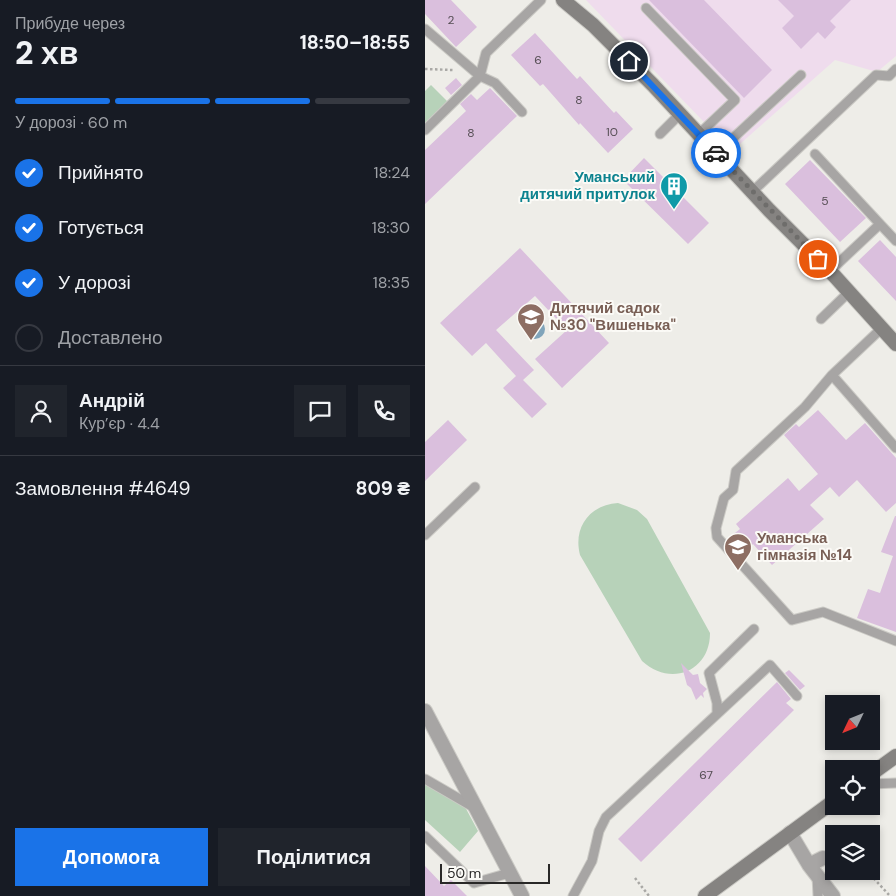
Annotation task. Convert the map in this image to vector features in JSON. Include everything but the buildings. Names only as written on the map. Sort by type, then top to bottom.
[{"type":"main road","points":[[563,0],[593,26],[680,114],[752,192],[830,271],[896,344]]},
{"type":"main road","points":[[880,768],[896,756]]},
{"type":"main road","points":[[880,770],[896,764]]},
{"type":"main road","points":[[705,896],[825,808]]},
{"type":"street","points":[[425,712],[522,896]]},
{"type":"street","points":[[790,833],[813,871],[833,896]]},
{"type":"street","points":[[813,871],[823,858]]},
{"type":"lane","points":[[425,130],[480,76],[486,53],[541,0]]},
{"type":"lane","points":[[646,8],[735,100],[699,134]]},
{"type":"lane","points":[[425,29],[480,76],[495,83],[522,112]]},
{"type":"lane","points":[[752,192],[876,75],[889,76],[896,69]]},
{"type":"lane","points":[[717,153],[801,75]]},
{"type":"lane","points":[[660,134],[680,114]]},
{"type":"lane","points":[[815,154],[896,241]]},
{"type":"lane","points":[[830,271],[880,224]]},
{"type":"lane","points":[[821,319],[849,292]]},
{"type":"lane","points":[[883,328],[832,375],[805,407],[736,471],[733,490],[724,498],[716,528],[717,537],[792,620],[823,612],[896,641]]},
{"type":"lane","points":[[832,375],[896,448]]},
{"type":"lane","points":[[425,535],[475,487]]},
{"type":"lane","points":[[717,714],[717,703],[709,673],[754,629]]},
{"type":"lane","points":[[573,896],[592,861],[599,831],[606,817],[770,665],[797,696]]},
{"type":"lane","points":[[425,778],[476,808]]},
{"type":"lane","points":[[880,784],[896,783]]},
{"type":"lane","points":[[425,836],[474,883],[509,873]]},
{"type":"lane","points":[[813,871],[818,896]]},
{"type":"path","points":[[425,69],[454,70],[458,66]]},
{"type":"path","points":[[635,878],[649,896]]},
{"type":"path","points":[[875,880],[890,896]]},
{"type":"shaded area","points":[[586,0],[896,0],[896,56],[877,72],[835,60],[732,151]]},
{"type":"green space","points":[[431,85],[448,102],[425,123],[425,91]]},
{"type":"green space","points":[[618,503],[637,510],[647,519],[710,633],[708,646],[703,657],[696,666],[687,671],[676,674],[664,673],[653,669],[642,661],[580,555],[579,536],[585,520],[599,508]]},
{"type":"green space","points":[[425,781],[464,805],[478,831],[460,852],[425,820]]},
{"type":"water","points":[[535,319],[542,322],[545,329],[542,336],[535,339],[528,336],[525,329],[528,322]]},
{"type":"way so far","points":[[716,153],[818,259]]},
{"type":"place","name":"Уманський дитячий притулок","points":[[674,210]]},
{"type":"place","name":"Дитячий садок №30 \"Вишенька\"","points":[[531,341]]},
{"type":"place","name":"Уманська гімназія №14","points":[[738,571]]},
{"type":"route","points":[[629,61],[716,153]]}]
